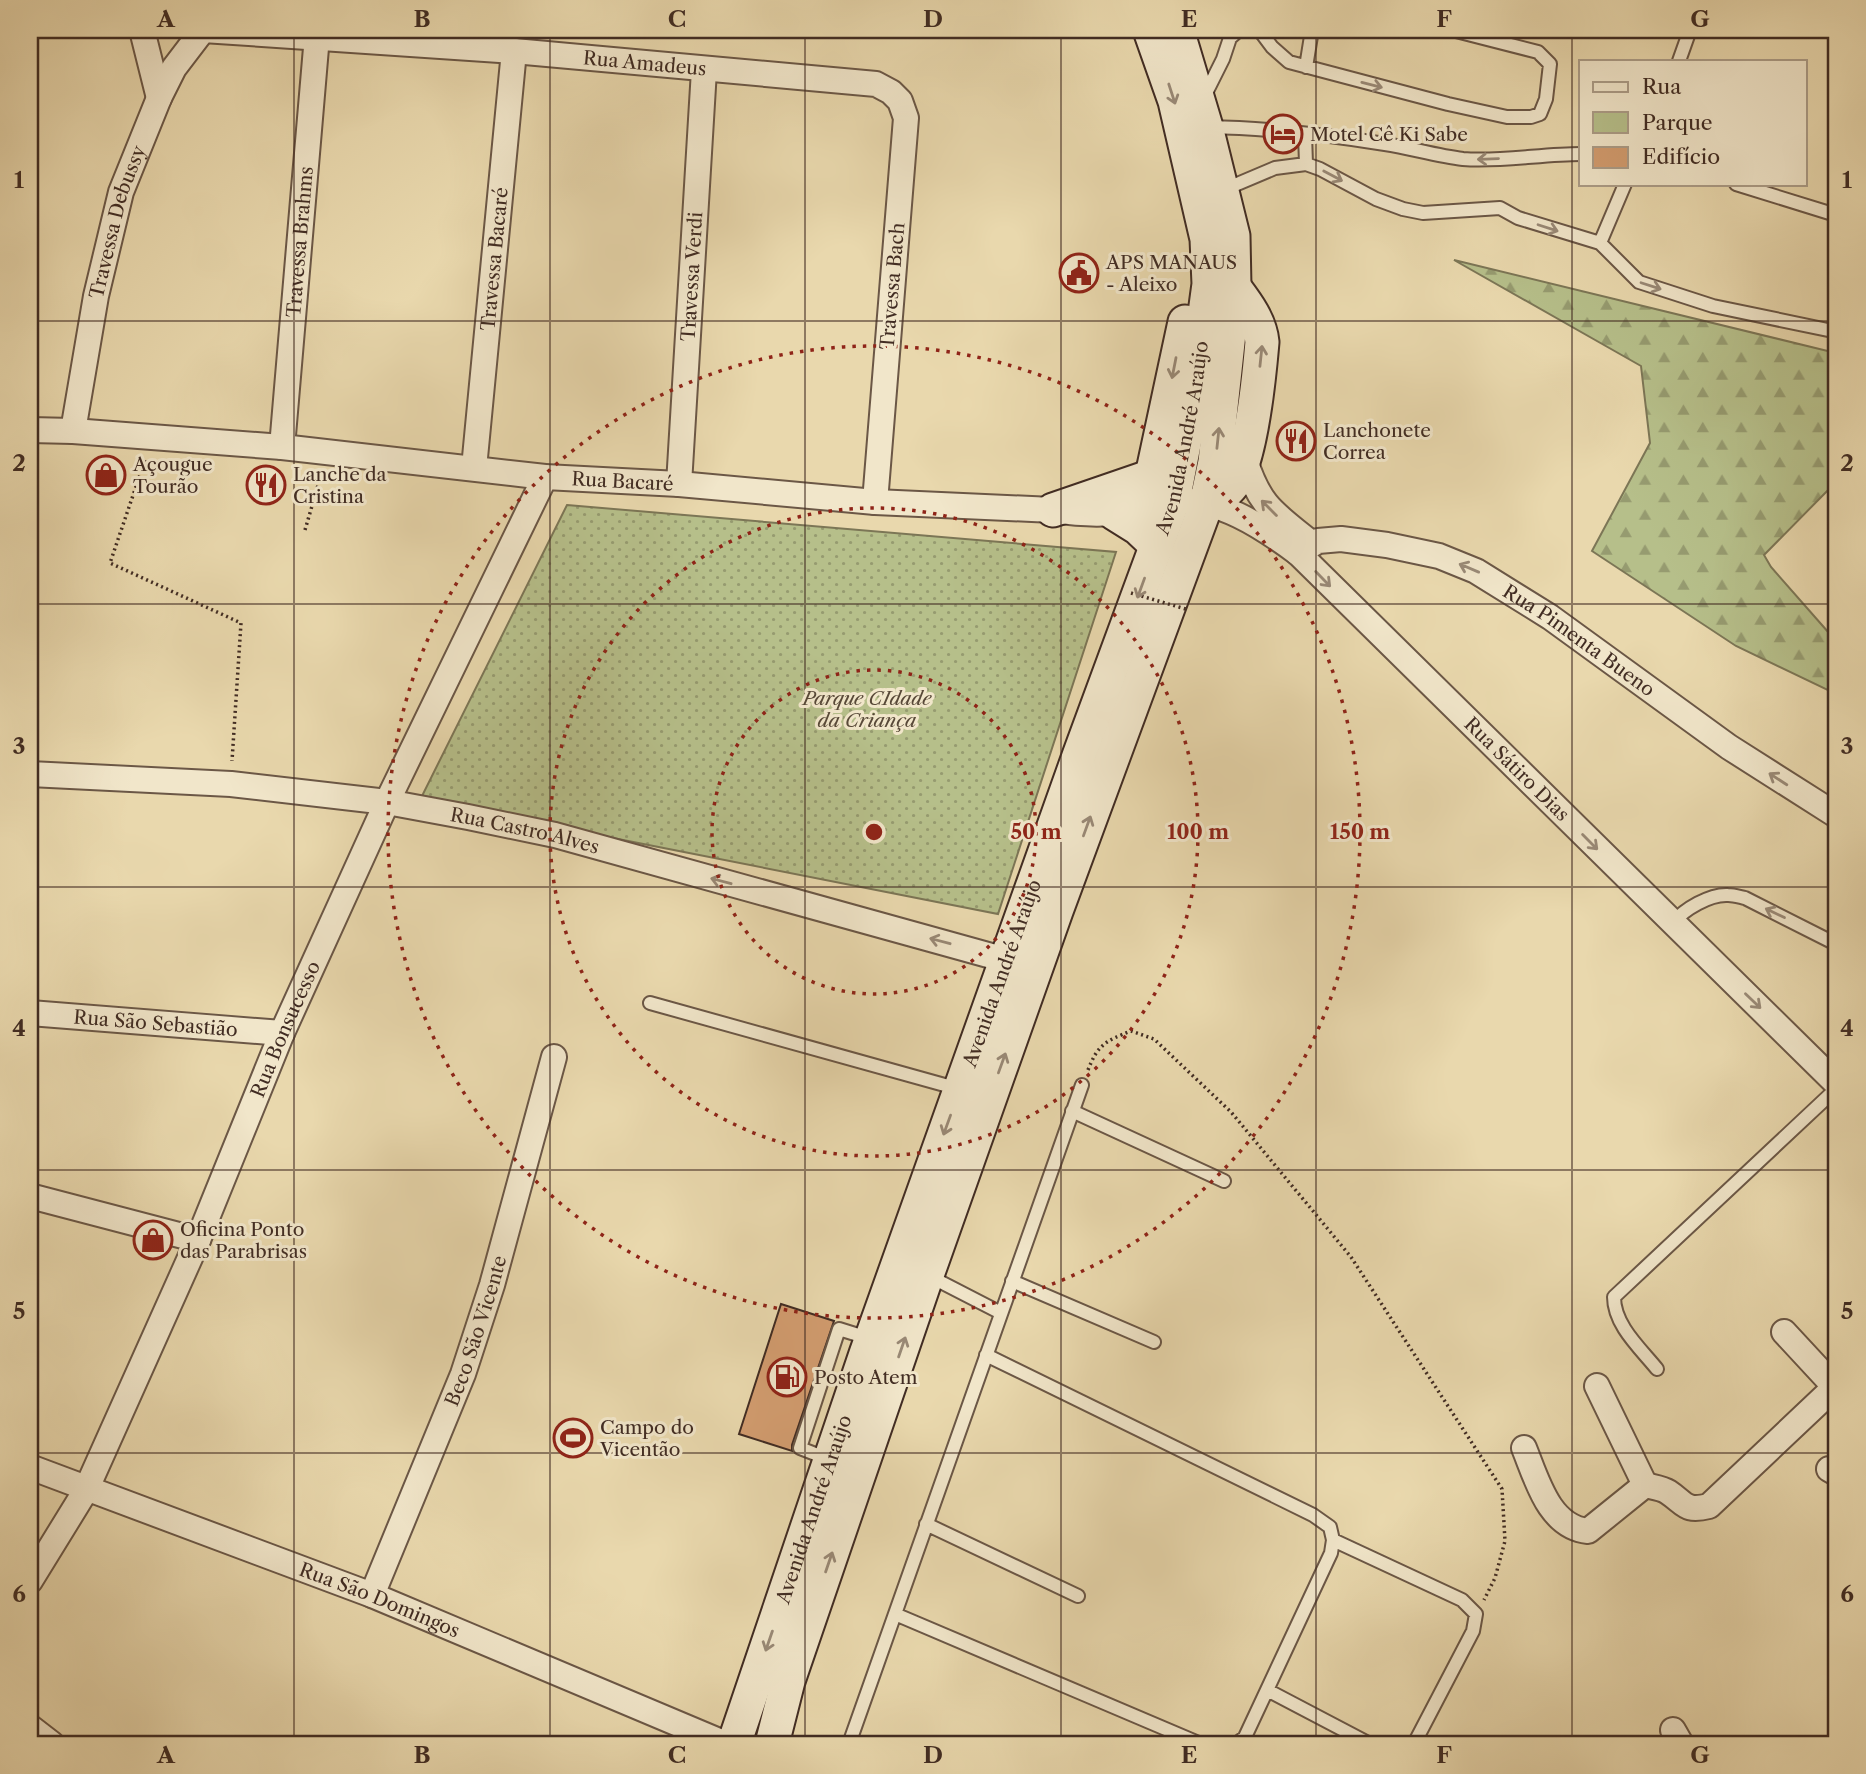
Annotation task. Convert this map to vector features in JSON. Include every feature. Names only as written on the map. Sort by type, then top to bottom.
[{"type":"main road","name":"Avenida André Araújo","points":[[772,1744],[789,1681],[927,1275],[1056,912],[1206,505],[1215,462],[1222,286],[1207,239],[1178,113],[1150,30]]},
{"type":"main road","name":"Avenida André Araújo","points":[[734,1744],[871,1339],[1157,546],[1163,489],[1195,387],[1233,236],[1203,116],[1177,30]]},
{"type":"main road","points":[[1206,505],[1225,494],[1235,482],[1245,460],[1262,342],[1256,321],[1222,286]]},
{"type":"main road","points":[[1053,510],[1163,489]]},
{"type":"main road","points":[[1114,513],[1138,528],[1157,546]]},
{"type":"street","points":[[142,30],[159,97]]},
{"type":"street","name":"Travessa Debussy","points":[[73,431],[96,296],[121,192],[159,97],[174,68],[203,30]]},
{"type":"street","name":"Rua Amadeus","points":[[203,30],[514,51],[876,84]]},
{"type":"street","name":"Travessa Brahms","points":[[282,447],[317,36]]},
{"type":"street","name":"Travessa Bacaré","points":[[474,468],[514,51]]},
{"type":"street","name":"Travessa Verdi","points":[[679,484],[704,70]]},
{"type":"street","name":"Travessa Bach","points":[[875,502],[906,118],[900,101],[891,92],[876,84]]},
{"type":"street","name":"Rua Bacaré","points":[[30,430],[282,447],[545,477],[679,484],[875,502],[1053,510],[1081,514],[1114,513],[1163,489]]},
{"type":"street","name":"Rua Sátiro Dias","points":[[1245,460],[1260,498],[1305,548],[1673,923],[1836,1083]]},
{"type":"street","name":"Rua Bonsucesso","points":[[30,1581],[86,1489],[198,1240],[282,1033],[387,802],[545,477]]},
{"type":"street","name":"Rua Sátiro Dias","points":[[1163,489],[1252,521],[1305,548]]},
{"type":"street","name":"Rua Pimenta Bueno","points":[[1305,548],[1329,539],[1387,545],[1439,556],[1476,570],[1550,617],[1729,747],[1836,815]]},
{"type":"street","name":"Rua Castro Alves","points":[[30,774],[230,785],[387,802],[555,835],[1006,960]]},
{"type":"street","name":"Rua São Sebastião","points":[[30,1013],[282,1033]]},
{"type":"street","name":"Beco São Vicente","points":[[372,1595],[463,1374],[492,1285],[554,1057]]},
{"type":"street","points":[[30,1196],[198,1240]]},
{"type":"street","points":[[1597,1386],[1645,1485],[1667,1491],[1679,1503],[1693,1510],[1709,1506],[1836,1387],[1784,1332]]},
{"type":"street","points":[[1524,1448],[1542,1493],[1560,1520],[1574,1530],[1588,1531],[1645,1485]]},
{"type":"street","name":"Rua São Domingos","points":[[30,1467],[372,1595],[726,1744]]},
{"type":"street","points":[[30,1727],[52,1744]]},
{"type":"lane","points":[[1452,30],[1538,52],[1550,64],[1546,99],[1539,114],[1531,117],[1507,117],[1306,67],[1289,62],[1260,32],[1239,30],[1230,38],[1203,116],[1252,128],[1388,144],[1433,155],[1484,160],[1579,154]]},
{"type":"lane","points":[[1306,67],[1312,30]]},
{"type":"lane","points":[[1679,60],[1690,30]]},
{"type":"lane","points":[[1306,134],[1306,164]]},
{"type":"lane","points":[[1223,190],[1275,168],[1306,164],[1376,199],[1403,209],[1423,212],[1500,208],[1518,218],[1600,243],[1639,282],[1713,306],[1828,330],[1836,326]]},
{"type":"lane","points":[[1600,243],[1624,186]]},
{"type":"lane","points":[[1742,186],[1836,215]]},
{"type":"lane","points":[[1673,923],[1681,913],[1718,896],[1729,894],[1745,898],[1836,944]]},
{"type":"lane","points":[[650,1003],[960,1089]]},
{"type":"lane","points":[[849,1744],[1082,1085]]},
{"type":"lane","points":[[1657,1369],[1619,1320],[1614,1307],[1614,1297],[1836,1089]]},
{"type":"lane","points":[[1072,1111],[1224,1181]]},
{"type":"lane","points":[[927,1275],[1001,1313]]},
{"type":"lane","points":[[1012,1281],[1154,1342]]},
{"type":"lane","points":[[986,1355],[1313,1516],[1330,1527],[1333,1540],[1331,1553],[1245,1737],[1236,1744]]},
{"type":"lane","points":[[926,1524],[1078,1596]]},
{"type":"lane","points":[[1333,1540],[1462,1600],[1476,1614],[1473,1631],[1414,1744]]},
{"type":"lane","points":[[895,1614],[1201,1744]]},
{"type":"lane","points":[[1267,1690],[1370,1744]]},
{"type":"path","points":[[152,438],[110,563],[241,623],[230,785]]},
{"type":"path","points":[[305,530],[327,453]]},
{"type":"path","points":[[1131,593],[1189,610]]},
{"type":"path","points":[[1082,1085],[1094,1053],[1105,1041],[1131,1031],[1154,1039],[1231,1112],[1351,1257],[1502,1489],[1505,1541],[1495,1578],[1476,1614]]},
{"type":"green space","points":[[1454,260],[1836,353],[1836,482],[1764,555],[1771,567],[1836,641],[1836,694],[1736,646],[1592,551],[1650,443],[1641,366]]},
{"type":"green space","name":"Parque CIdade da Criança","points":[[567,505],[1116,552],[998,914],[420,800]]},
{"type":"building","name":"Posto Atem","points":[[781,1304],[834,1321],[792,1451],[739,1434]]},
{"type":"place","name":"Motel Cê Ki Sabe","points":[[1283,134]]},
{"type":"place","name":"APS MANAUS - Aleixo","points":[[1079,273]]},
{"type":"place","name":"Lanchonete Correa","points":[[1296,441]]},
{"type":"place","name":"Açougue Tourão","points":[[106,475]]},
{"type":"place","name":"Lanche da Cristina","points":[[266,485]]},
{"type":"place","name":"Oficina Ponto das Parabrisas","points":[[153,1240]]},
{"type":"place","name":"Posto Atem","points":[[787,1377]]},
{"type":"place","name":"Campo do Vicentão","points":[[573,1438]]}]
